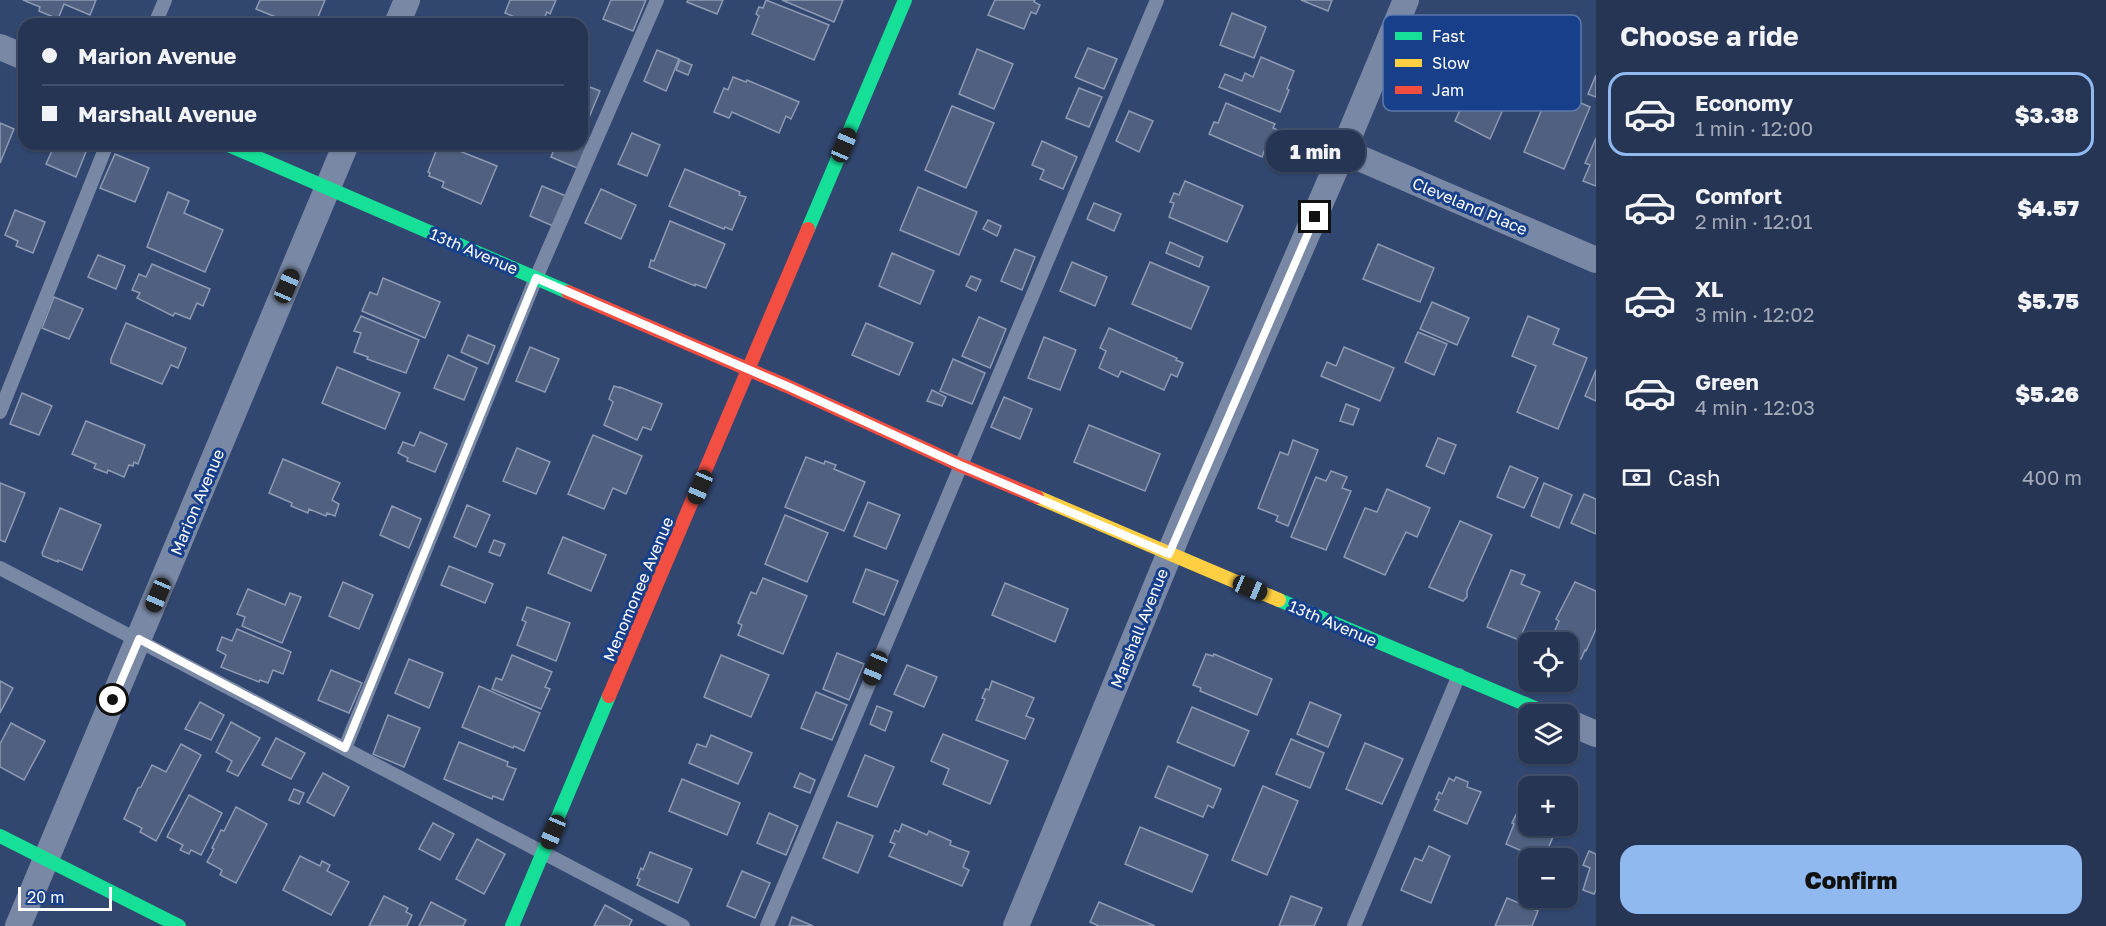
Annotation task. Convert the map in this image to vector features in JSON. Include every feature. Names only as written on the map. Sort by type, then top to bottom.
[{"type":"street","points":[[400,18],[408,0]]},
{"type":"street","name":"Menomonee Avenue","points":[[512,926],[905,0]]},
{"type":"street","name":"Marshall Avenue","points":[[1400,15],[1406,0]]},
{"type":"street","points":[[0,47],[18,54]]},
{"type":"street","name":"Marshall Avenue","points":[[1016,926],[1169,554],[1383,55]]},
{"type":"street","name":"13th Avenue","points":[[240,150],[749,369],[960,465],[1526,704]]},
{"type":"street","name":"Marion Avenue","points":[[18,926],[344,150]]},
{"type":"street","name":"Cleveland Place","points":[[1343,151],[1596,260]]},
{"type":"street","points":[[1578,726],[1596,734]]},
{"type":"street","points":[[0,836],[179,926]]},
{"type":"lane","points":[[158,18],[165,0]]},
{"type":"lane","points":[[345,748],[536,278],[657,0]]},
{"type":"lane","points":[[767,926],[1157,0]]},
{"type":"lane","points":[[0,412],[104,150]]},
{"type":"lane","points":[[0,568],[683,926]]},
{"type":"lane","points":[[1354,926],[1459,675]]},
{"type":"building","points":[[23,0],[96,0],[90,15],[64,4],[58,18],[56,18],[39,11],[40,7]]},
{"type":"building","points":[[260,0],[325,0],[318,18],[278,18],[256,9]]},
{"type":"building","points":[[510,0],[556,0],[550,14],[547,12],[544,18],[517,18],[505,13]]},
{"type":"building","points":[[611,0],[646,0],[633,31],[603,19]]},
{"type":"building","points":[[688,0],[723,0],[717,14],[687,2]]},
{"type":"building","points":[[766,0],[829,25],[814,60],[752,34],[759,16],[756,14],[759,7],[763,8]]},
{"type":"building","points":[[782,0],[843,0],[834,22]]},
{"type":"building","points":[[995,0],[1035,0],[1034,2],[1040,5],[1036,14],[1031,12],[1024,29],[988,15]]},
{"type":"building","points":[[1301,0],[1332,0],[1328,11]]},
{"type":"building","points":[[1232,13],[1266,27],[1254,58],[1220,45]]},
{"type":"building","points":[[1088,48],[1117,59],[1104,89],[1075,77]]},
{"type":"building","points":[[977,49],[1013,64],[994,109],[959,94]]},
{"type":"building","points":[[657,50],[679,59],[666,91],[644,81]]},
{"type":"building","points":[[1261,57],[1294,71],[1280,112],[1219,87],[1225,74],[1242,81],[1245,73],[1253,77]]},
{"type":"building","points":[[680,60],[692,65],[688,75],[676,70]]},
{"type":"building","points":[[1596,75],[1596,97],[1588,94]]},
{"type":"building","points":[[733,77],[746,82],[747,80],[799,102],[791,119],[786,116],[779,133],[732,112],[729,118],[714,112],[724,88],[728,90]]},
{"type":"building","points":[[588,86],[600,91],[588,120]]},
{"type":"building","points":[[1079,88],[1102,97],[1089,127],[1066,118]]},
{"type":"building","points":[[1226,103],[1275,124],[1273,128],[1282,132],[1275,150],[1266,146],[1262,157],[1209,134],[1214,122],[1218,123]]},
{"type":"building","points":[[1581,103],[1590,107],[1564,169],[1524,152],[1541,111],[1581,111]]},
{"type":"building","points":[[952,106],[994,123],[966,188],[925,170]]},
{"type":"building","points":[[1129,111],[1153,121],[1139,152],[1116,141]]},
{"type":"building","points":[[1460,111],[1502,111],[1490,139],[1455,121]]},
{"type":"building","points":[[0,123],[14,129],[0,163]]},
{"type":"building","points":[[632,133],[660,145],[647,176],[618,164]]},
{"type":"building","points":[[1596,138],[1596,186],[1583,181],[1590,165],[1585,163]]},
{"type":"building","points":[[1042,141],[1077,157],[1063,189],[1040,179],[1044,170],[1032,165]]},
{"type":"building","points":[[52,150],[87,150],[76,177],[46,164]]},
{"type":"building","points":[[436,150],[457,150],[497,166],[481,204],[442,187],[444,182],[429,176],[428,172]]},
{"type":"building","points":[[554,150],[585,150],[577,168],[551,157]]},
{"type":"building","points":[[115,154],[149,168],[135,202],[100,188]]},
{"type":"building","points":[[685,169],[740,192],[739,195],[746,197],[732,230],[725,227],[724,229],[669,206]]},
{"type":"building","points":[[1185,181],[1243,206],[1227,242],[1169,217],[1174,203],[1170,202],[1174,193],[1179,195]]},
{"type":"building","points":[[542,186],[566,196],[553,226],[530,216]]},
{"type":"building","points":[[918,187],[977,212],[959,255],[900,230]]},
{"type":"building","points":[[601,189],[636,205],[621,239],[585,223]]},
{"type":"building","points":[[168,192],[189,201],[184,213],[223,230],[205,272],[147,247]]},
{"type":"building","points":[[1094,203],[1121,214],[1114,231],[1087,219]]},
{"type":"building","points":[[15,210],[45,222],[33,253],[16,246],[18,241],[5,235]]},
{"type":"building","points":[[988,220],[1001,226],[997,236],[983,229]]},
{"type":"building","points":[[670,221],[725,244],[706,288],[695,284],[695,286],[649,267],[651,260],[654,261]]},
{"type":"building","points":[[1170,242],[1203,257],[1199,267],[1166,253]]},
{"type":"building","points":[[1378,244],[1434,268],[1420,302],[1363,279]]},
{"type":"building","points":[[1015,249],[1035,257],[1022,290],[1001,281]]},
{"type":"building","points":[[892,253],[934,271],[920,304],[879,286]]},
{"type":"building","points":[[98,255],[125,266],[116,289],[88,277]]},
{"type":"building","points":[[1072,262],[1107,277],[1095,306],[1060,291]]},
{"type":"building","points":[[1150,262],[1209,287],[1191,329],[1132,304]]},
{"type":"building","points":[[152,264],[210,289],[203,306],[197,303],[190,319],[175,313],[173,316],[137,298],[140,293],[132,290],[139,274],[146,277]]},
{"type":"building","points":[[971,276],[981,280],[976,291],[966,286]]},
{"type":"building","points":[[383,278],[440,302],[425,338],[362,311],[370,292],[377,295]]},
{"type":"building","points":[[54,297],[83,309],[69,339],[42,328]]},
{"type":"building","points":[[1432,302],[1469,318],[1457,345],[1420,329]]},
{"type":"building","points":[[361,316],[419,340],[406,373],[354,352],[361,333],[354,331]]},
{"type":"building","points":[[1528,316],[1559,329],[1553,344],[1587,358],[1558,429],[1517,412],[1536,366],[1512,356]]},
{"type":"building","points":[[979,317],[1006,329],[990,368],[962,356]]},
{"type":"building","points":[[126,323],[186,348],[178,368],[171,365],[162,384],[111,363]]},
{"type":"building","points":[[866,323],[913,343],[899,375],[852,355]]},
{"type":"building","points":[[1109,328],[1177,358],[1176,360],[1183,363],[1177,377],[1171,374],[1164,390],[1121,371],[1118,377],[1099,368],[1106,351],[1100,348]]},
{"type":"building","points":[[1418,332],[1447,344],[1434,375],[1405,362]]},
{"type":"building","points":[[468,335],[495,346],[488,364],[461,352]]},
{"type":"building","points":[[1044,337],[1076,350],[1060,390],[1028,378]]},
{"type":"building","points":[[530,347],[559,359],[545,392],[516,381]]},
{"type":"building","points":[[1344,347],[1394,368],[1380,401],[1321,376],[1327,362],[1336,366]]},
{"type":"building","points":[[448,355],[477,368],[464,400],[434,388]]},
{"type":"building","points":[[953,359],[985,373],[972,404],[940,391]]},
{"type":"building","points":[[337,367],[400,393],[385,429],[322,403]]},
{"type":"building","points":[[1596,370],[1596,401],[1585,396]]},
{"type":"building","points":[[614,386],[662,404],[651,430],[643,427],[637,440],[604,425],[613,402],[609,399]]},
{"type":"building","points":[[932,390],[946,397],[942,406],[927,401]]},
{"type":"building","points":[[22,393],[52,406],[39,435],[10,424]]},
{"type":"building","points":[[1004,397],[1032,409],[1020,439],[991,427]]},
{"type":"building","points":[[1346,404],[1359,409],[1353,425],[1340,421]]},
{"type":"building","points":[[86,421],[145,445],[138,464],[134,462],[133,466],[129,465],[124,477],[108,470],[107,473],[94,468],[96,464],[72,454]]},
{"type":"building","points":[[1089,425],[1160,454],[1145,491],[1074,462]]},
{"type":"building","points":[[420,432],[447,444],[435,472],[407,461],[408,458],[398,453],[403,442],[414,446]]},
{"type":"building","points":[[593,435],[642,456],[626,494],[613,488],[604,509],[568,494]]},
{"type":"building","points":[[1438,438],[1456,445],[1444,474],[1426,466]]},
{"type":"building","points":[[1293,440],[1318,450],[1288,526],[1276,521],[1278,516],[1258,508],[1280,452],[1288,455]]},
{"type":"building","points":[[517,448],[550,462],[536,494],[503,481]]},
{"type":"building","points":[[806,457],[824,464],[825,461],[836,465],[834,469],[865,482],[844,531],[785,507]]},
{"type":"building","points":[[283,459],[340,483],[332,500],[339,504],[335,516],[327,513],[326,516],[309,509],[308,513],[269,493]]},
{"type":"building","points":[[1510,466],[1538,478],[1524,508],[1497,497]]},
{"type":"building","points":[[1331,471],[1347,477],[1342,488],[1351,491],[1326,550],[1291,537],[1316,477],[1326,481]]},
{"type":"building","points":[[0,483],[25,493],[5,542],[0,540]]},
{"type":"building","points":[[1544,483],[1572,495],[1559,528],[1531,516]]},
{"type":"building","points":[[1387,489],[1430,508],[1417,537],[1406,532],[1385,575],[1344,557],[1365,508],[1377,512]]},
{"type":"building","points":[[1584,494],[1596,499],[1596,534],[1571,523]]},
{"type":"building","points":[[868,502],[900,515],[886,549],[854,536]]},
{"type":"building","points":[[467,505],[490,515],[476,547],[454,537]]},
{"type":"building","points":[[392,506],[421,519],[409,548],[380,535]]},
{"type":"building","points":[[60,508],[101,525],[82,570],[43,556],[42,553]]},
{"type":"building","points":[[785,515],[828,533],[807,582],[765,564]]},
{"type":"building","points":[[1460,521],[1492,535],[1467,591],[1467,597],[1463,601],[1429,587]]},
{"type":"building","points":[[563,537],[606,555],[591,591],[548,573]]},
{"type":"building","points":[[494,540],[505,544],[500,556],[489,552]]},
{"type":"building","points":[[449,566],[493,584],[485,603],[441,585]]},
{"type":"building","points":[[866,569],[898,581],[884,615],[853,602]]},
{"type":"building","points":[[1511,570],[1525,575],[1521,584],[1540,592],[1522,632],[1518,632],[1518,640],[1487,627]]},
{"type":"building","points":[[763,578],[807,596],[783,654],[738,635],[742,625],[738,623],[751,592],[756,594]]},
{"type":"building","points":[[343,582],[373,595],[359,629],[329,616]]},
{"type":"building","points":[[1575,582],[1596,591],[1596,629],[1581,659],[1578,658],[1578,632],[1554,632],[1559,621],[1556,619]]},
{"type":"building","points":[[1005,583],[1068,609],[1055,642],[992,615]]},
{"type":"building","points":[[248,589],[285,605],[290,593],[301,597],[282,643],[242,626],[245,617],[237,614]]},
{"type":"building","points":[[527,607],[570,623],[556,661],[517,645],[526,622],[522,620]]},
{"type":"building","points":[[237,629],[291,652],[283,674],[273,670],[268,683],[260,680],[259,682],[221,667],[226,655],[217,650],[222,637],[232,641]]},
{"type":"building","points":[[837,653],[864,664],[849,700],[823,689]]},
{"type":"building","points":[[1206,654],[1213,656],[1214,654],[1272,679],[1257,715],[1200,691],[1201,688],[1193,685]]},
{"type":"building","points":[[512,655],[552,672],[545,687],[550,689],[541,709],[492,689],[496,678],[502,680]]},
{"type":"building","points":[[721,655],[769,675],[751,717],[704,697]]},
{"type":"building","points":[[409,659],[443,673],[429,708],[395,693]]},
{"type":"building","points":[[907,665],[937,677],[924,707],[894,694]]},
{"type":"building","points":[[331,670],[362,683],[349,713],[318,700]]},
{"type":"building","points":[[0,681],[13,688],[0,713]]},
{"type":"building","points":[[992,681],[1034,698],[1026,716],[1034,719],[1025,739],[976,720],[985,699],[982,698],[986,689],[989,690]]},
{"type":"building","points":[[479,686],[540,713],[524,751],[462,727]]},
{"type":"building","points":[[816,692],[847,705],[832,740],[801,728]]},
{"type":"building","points":[[200,702],[224,715],[211,740],[185,729]]},
{"type":"building","points":[[1310,702],[1341,715],[1328,747],[1297,734]]},
{"type":"building","points":[[877,706],[892,712],[885,731],[870,724]]},
{"type":"building","points":[[1192,707],[1249,731],[1234,766],[1177,742]]},
{"type":"building","points":[[388,715],[420,728],[404,767],[373,754]]},
{"type":"building","points":[[231,722],[260,738],[238,776],[227,771],[232,761],[216,752]]},
{"type":"building","points":[[11,723],[45,741],[24,780],[0,767],[0,744]]},
{"type":"building","points":[[943,734],[1008,761],[990,804],[943,784],[949,769],[931,761]]},
{"type":"building","points":[[711,735],[752,753],[738,784],[689,763],[697,744],[706,747]]},
{"type":"building","points":[[276,738],[305,753],[291,779],[262,765]]},
{"type":"building","points":[[1291,739],[1324,753],[1310,788],[1276,774]]},
{"type":"building","points":[[459,742],[508,762],[507,766],[516,769],[503,800],[493,796],[492,799],[444,779]]},
{"type":"building","points":[[1365,743],[1403,759],[1382,804],[1346,789]]},
{"type":"building","points":[[181,744],[201,755],[156,841],[140,832],[142,828],[124,819],[138,788],[141,787],[152,765],[166,772]]},
{"type":"building","points":[[865,755],[894,767],[877,807],[848,796]]},
{"type":"building","points":[[1168,766],[1221,789],[1213,808],[1208,805],[1203,817],[1155,797]]},
{"type":"building","points":[[323,773],[349,787],[334,816],[307,802]]},
{"type":"building","points":[[800,773],[815,780],[810,793],[794,787]]},
{"type":"building","points":[[1456,777],[1468,782],[1467,787],[1481,792],[1467,824],[1434,810],[1439,800],[1436,799],[1439,792],[1442,794],[1449,778],[1454,781]]},
{"type":"building","points":[[682,779],[740,803],[727,835],[669,811]]},
{"type":"building","points":[[1263,786],[1298,801],[1267,875],[1232,860]]},
{"type":"building","points":[[294,789],[304,793],[299,804],[289,800]]},
{"type":"building","points":[[189,795],[222,813],[201,855],[191,850],[189,854],[180,850],[183,845],[167,837]]},
{"type":"building","points":[[236,807],[267,824],[236,883],[220,875],[222,870],[207,862],[221,830],[224,831]]},
{"type":"building","points":[[1518,811],[1518,836],[1553,836],[1548,848],[1518,849],[1506,844],[1514,824],[1512,823]]},
{"type":"building","points":[[769,813],[798,826],[786,855],[757,843]]},
{"type":"building","points":[[837,822],[873,836],[858,873],[823,858]]},
{"type":"building","points":[[433,823],[454,834],[440,860],[419,849]]},
{"type":"building","points":[[902,824],[927,835],[929,831],[951,841],[950,845],[969,852],[963,867],[969,870],[962,886],[889,856],[895,844],[890,842],[895,830],[899,832]]},
{"type":"building","points":[[1140,827],[1208,855],[1192,892],[1125,864]]},
{"type":"building","points":[[477,839],[505,854],[484,894],[456,879]]},
{"type":"building","points":[[1429,846],[1450,856],[1431,903],[1401,890],[1415,858],[1422,861]]},
{"type":"building","points":[[1589,851],[1596,854],[1594,894],[1583,890],[1590,868],[1583,865]]},
{"type":"building","points":[[650,852],[692,869],[678,903],[637,885],[640,879],[637,878]]},
{"type":"building","points":[[300,856],[320,866],[322,861],[330,865],[327,871],[349,882],[331,915],[283,890]]},
{"type":"building","points":[[742,871],[770,883],[755,918],[727,906]]},
{"type":"building","points":[[384,896],[408,908],[406,912],[412,915],[407,926],[369,926]]},
{"type":"building","points":[[1291,896],[1322,908],[1314,926],[1279,926]]},
{"type":"building","points":[[1507,898],[1518,903],[1518,908],[1531,908],[1538,911],[1532,926],[1495,926]]},
{"type":"building","points":[[431,902],[466,920],[463,926],[419,926]]},
{"type":"building","points":[[1099,902],[1155,926],[1099,926],[1090,922]]},
{"type":"building","points":[[605,905],[632,920],[629,926],[594,926]]},
{"type":"building","points":[[792,917],[813,926],[789,926]]},
{"type":"traffic: fast","points":[[808,229],[905,0]]},
{"type":"traffic: fast","points":[[240,150],[568,292]]},
{"type":"traffic: fast","points":[[1279,600],[1525,704]]},
{"type":"traffic: fast","points":[[512,926],[609,696]]},
{"type":"traffic: fast","points":[[0,836],[179,926]]},
{"type":"traffic: slow","points":[[1037,497],[1279,600]]},
{"type":"traffic: jam","points":[[609,696],[808,229]]},
{"type":"traffic: jam","points":[[568,292],[1037,497]]},
{"type":"route","points":[[113,700],[139,639],[345,748],[536,278],[787,386],[960,465],[1169,554],[1315,217]]}]
